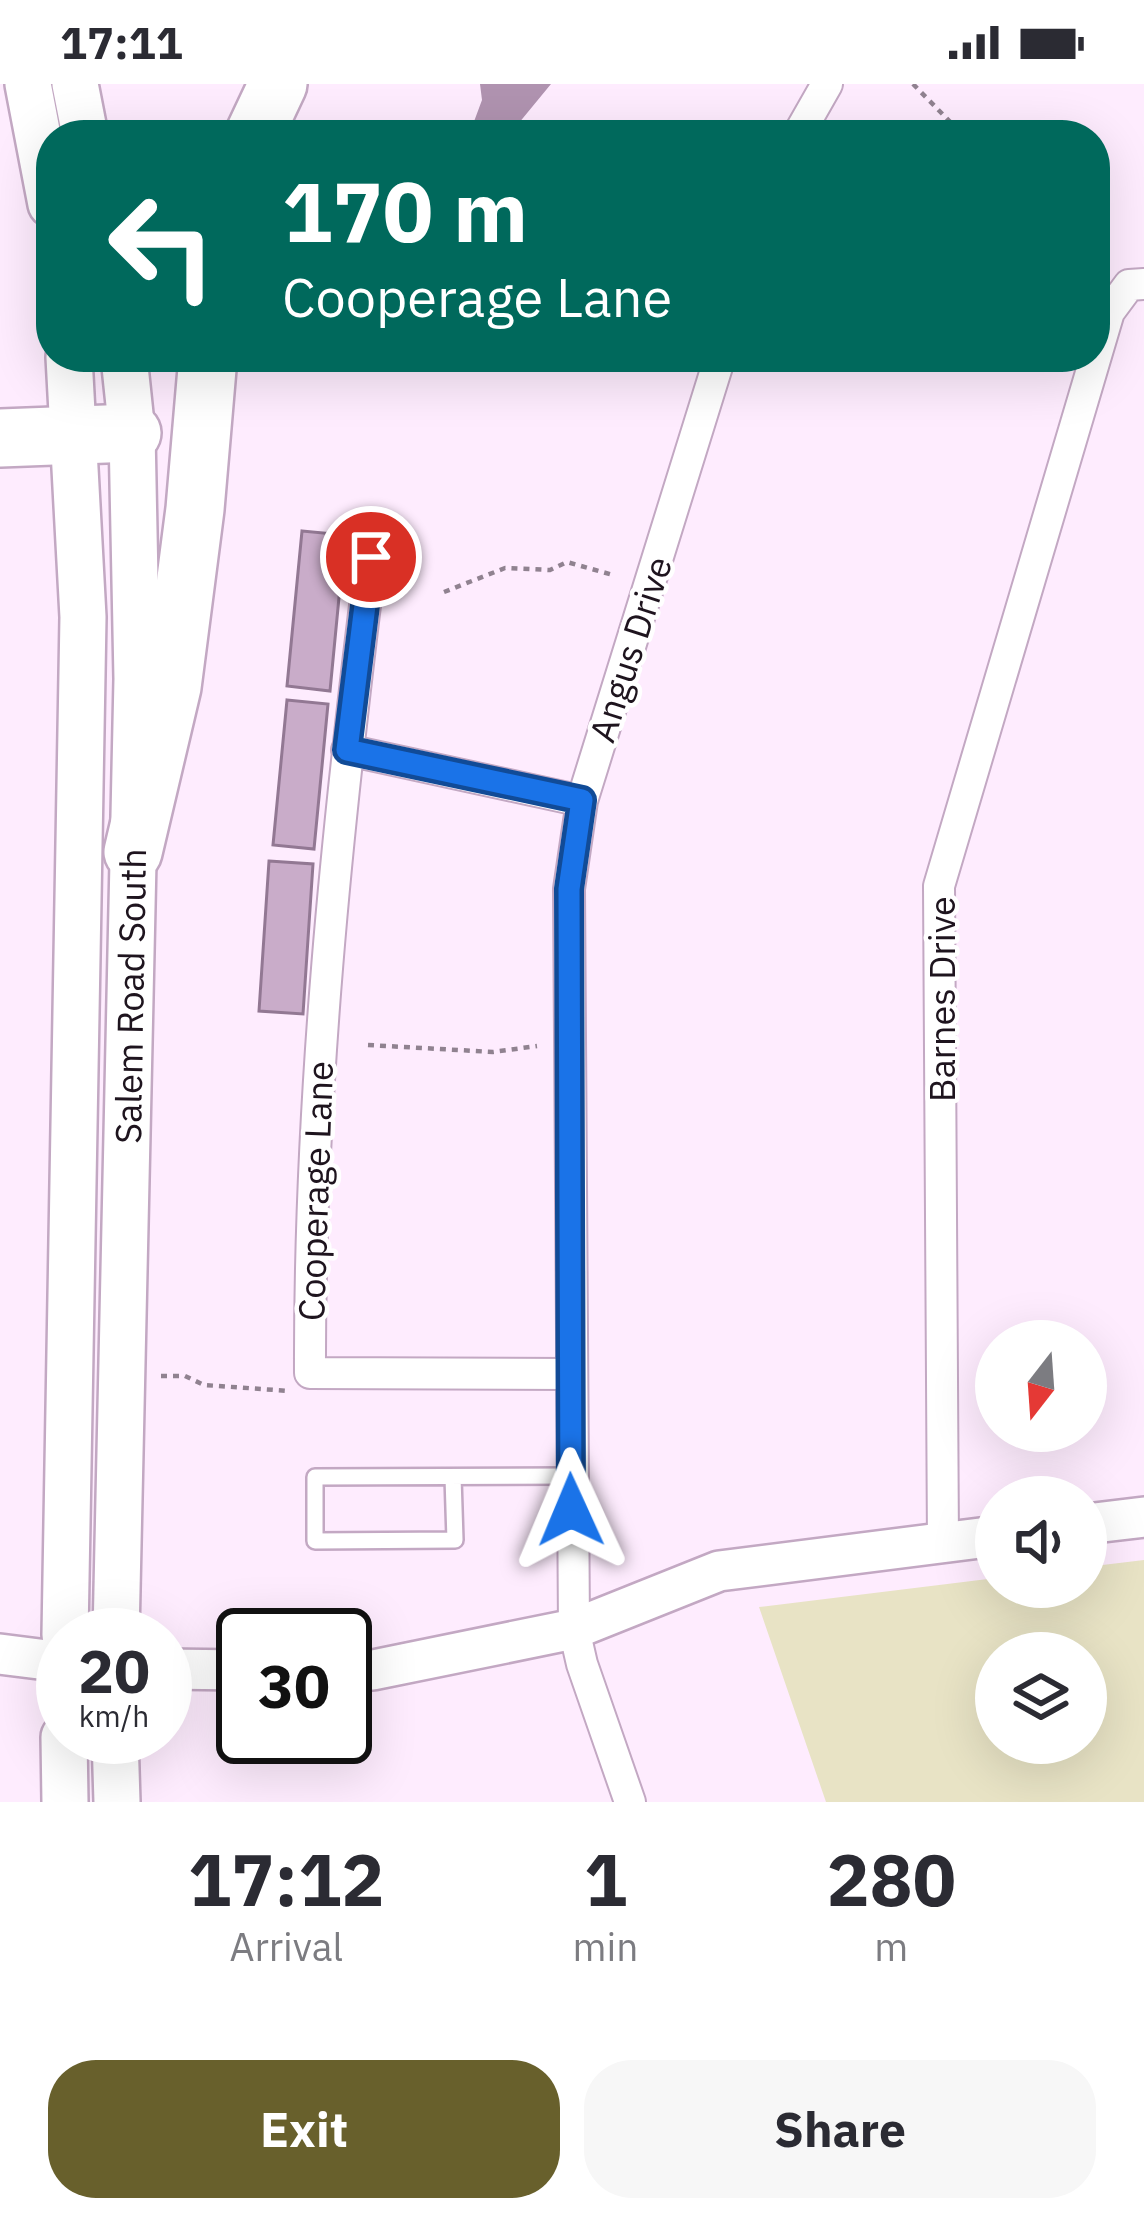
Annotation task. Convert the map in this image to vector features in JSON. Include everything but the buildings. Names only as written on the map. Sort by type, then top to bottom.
[{"type":"highway","points":[[261,120],[278,84]]},
{"type":"highway","points":[[133,852],[172,687],[207,372]]},
{"type":"highway","points":[[0,438],[132,434]]},
{"type":"main road","points":[[28,84],[36,126]]},
{"type":"main road","points":[[75,84],[82,120]]},
{"type":"main road","name":"Salem Road South","points":[[65,1608],[82,616],[70,372]]},
{"type":"main road","name":"Salem Road South","points":[[117,1608],[137,679],[132,434],[126,372]]},
{"type":"main road","points":[[64,1764],[65,1802]]},
{"type":"main road","points":[[116,1764],[117,1802]]},
{"type":"street","points":[[807,120],[827,84]]},
{"type":"street","name":"Barnes Drive","points":[[1110,311],[1129,285],[1144,284]]},
{"type":"street","name":"Angus Drive","points":[[630,1802],[574,1629],[569,889],[582,800],[715,372]]},
{"type":"street","name":"Barnes Drive","points":[[943,1543],[939,886],[1091,372]]},
{"type":"street","name":"Cooperage Lane","points":[[371,557],[319,1049],[310,1373],[571,1374]]},
{"type":"street","points":[[347,750],[582,800]]},
{"type":"street","points":[[1107,1521],[1144,1517]]},
{"type":"street","points":[[372,1670],[574,1629],[718,1571],[975,1539]]},
{"type":"street","points":[[0,1654],[36,1659]]},
{"type":"lane","points":[[453,1477],[455,1540],[315,1540],[315,1477],[570,1476]]},
{"type":"path","points":[[913,84],[948,120]]},
{"type":"path","points":[[443,592],[505,568],[550,570],[568,562],[613,575]]},
{"type":"path","points":[[368,1045],[493,1052],[537,1046]]},
{"type":"shaded area","points":[[480,84],[551,84],[521,120],[475,120],[482,100]]},
{"type":"shaded area","points":[[1144,1560],[1144,1802],[826,1802],[759,1607],[975,1581],[975,1608],[1107,1608],[1107,1564]]},
{"type":"route","points":[[371,557],[347,750],[582,800],[569,889],[571,1510]]}]
